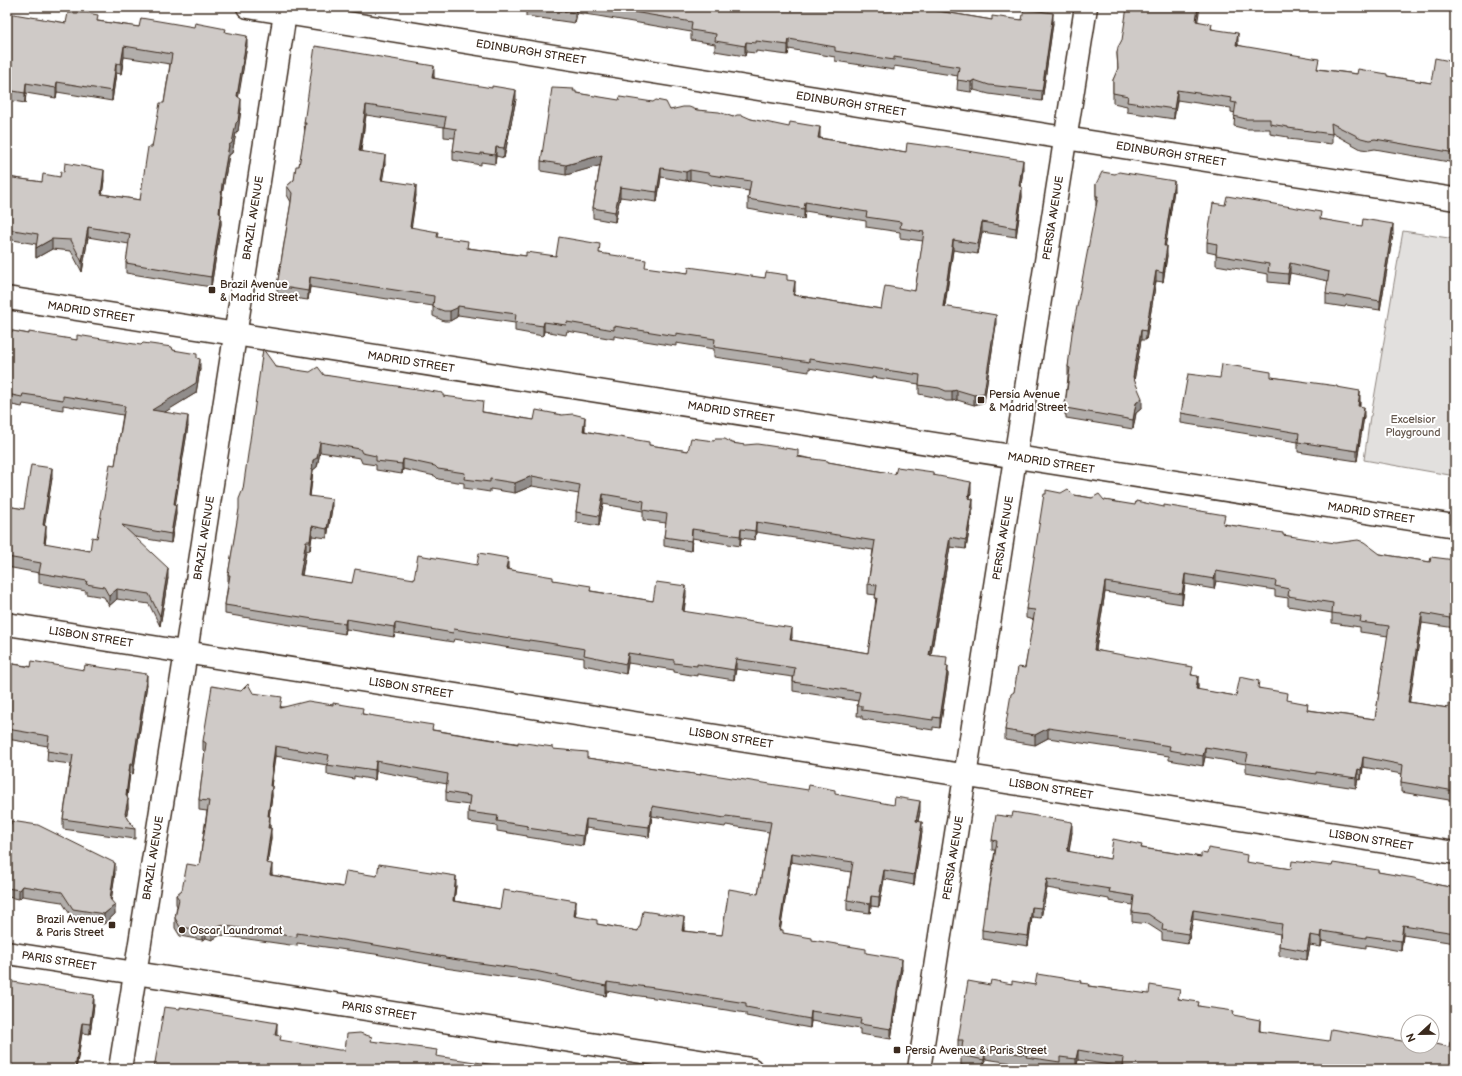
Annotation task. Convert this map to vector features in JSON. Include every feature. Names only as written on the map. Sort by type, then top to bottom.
[{"type":"street","name":"EDINBURGH STREET","points":[[248,7],[285,10],[1065,138],[1455,199]]},
{"type":"street","name":"PERSIA AVENUE","points":[[919,1069],[1086,7]]},
{"type":"street","name":"BRAZIL AVENUE","points":[[120,1069],[236,335],[285,10]]},
{"type":"street","name":"MADRID STREET","points":[[7,298],[1455,526]]},
{"type":"street","name":"LISBON STREET","points":[[7,624],[1455,853]]},
{"type":"street","name":"PARIS STREET","points":[[7,953],[751,1069]]},
{"type":"green space","name":"Excelsior Playground","points":[[1403,231],[1455,239],[1455,476],[1364,460],[1370,416]]},
{"type":"building","points":[[7,7],[9,7],[8,13],[66,23],[68,13],[87,13],[98,15],[97,21],[139,27],[141,18],[194,27],[195,23],[226,29],[225,32],[247,36],[237,96],[241,99],[238,121],[236,123],[232,143],[229,145],[222,184],[219,213],[221,214],[211,277],[126,263],[130,234],[88,227],[82,262],[71,240],[52,239],[36,248],[38,234],[7,229],[7,177],[42,182],[43,174],[60,177],[61,171],[64,172],[65,163],[104,170],[101,194],[140,200],[148,147],[152,147],[160,103],[164,103],[172,54],[124,46],[121,64],[116,63],[112,91],[57,82],[56,88],[26,83],[25,93],[7,90]]},
{"type":"building","points":[[535,7],[576,7],[575,13]]},
{"type":"building","points":[[604,7],[933,7],[932,10],[992,20],[992,16],[1022,20],[1024,9],[1053,13],[1042,91],[989,85],[974,80],[971,82],[957,80],[959,67],[894,57],[894,60],[835,51],[835,47],[789,39],[788,45],[756,41],[756,43],[746,42],[745,46],[715,41],[716,34],[691,30],[692,22]]},
{"type":"building","points":[[1127,7],[1198,7],[1196,21],[1212,24],[1211,29],[1238,33],[1236,45],[1319,59],[1317,69],[1357,74],[1358,69],[1387,74],[1387,76],[1431,83],[1435,58],[1455,62],[1455,153],[1375,139],[1369,140],[1361,138],[1331,123],[1332,134],[1270,124],[1270,119],[1246,119],[1234,116],[1236,103],[1231,102],[1232,98],[1177,90],[1174,109],[1127,102],[1128,96],[1113,93],[1113,80],[1118,68],[1117,53],[1118,47],[1122,40]]},
{"type":"building","points":[[315,46],[434,66],[432,78],[492,88],[492,86],[516,90],[504,148],[496,147],[495,155],[481,153],[481,155],[453,151],[456,129],[444,127],[446,117],[366,105],[359,151],[385,155],[381,180],[416,185],[410,227],[438,232],[437,237],[468,241],[467,248],[526,256],[526,252],[556,256],[559,237],[600,244],[599,253],[646,260],[645,267],[688,273],[689,267],[765,278],[766,272],[787,275],[787,280],[795,281],[793,295],[881,309],[885,286],[915,291],[924,232],[900,228],[901,222],[866,217],[867,212],[805,202],[804,209],[748,199],[751,181],[690,170],[686,172],[661,168],[657,192],[620,187],[615,212],[593,208],[602,155],[566,165],[541,161],[552,88],[574,89],[573,91],[576,91],[576,93],[619,100],[620,97],[653,102],[656,100],[666,102],[670,110],[689,107],[697,110],[719,112],[733,117],[742,115],[751,119],[789,127],[790,122],[820,127],[818,138],[906,152],[907,143],[937,146],[1023,160],[1019,186],[1022,187],[1016,228],[982,222],[978,244],[953,240],[943,306],[996,315],[984,393],[974,395],[957,390],[946,391],[939,388],[919,385],[920,375],[809,359],[809,362],[714,347],[715,339],[676,333],[676,336],[614,326],[614,330],[567,322],[566,325],[544,322],[543,326],[515,322],[516,314],[458,306],[450,311],[444,311],[433,307],[434,296],[310,277],[308,291],[277,286],[292,193],[287,186],[294,180],[296,166],[299,166],[306,123],[304,123]]},
{"type":"building","points":[[1102,172],[1115,174],[1119,172],[1174,181],[1164,246],[1167,246],[1163,273],[1156,271],[1146,331],[1141,330],[1133,377],[1142,398],[1136,403],[1133,420],[1066,408],[1065,405],[1070,368],[1068,367],[1072,333],[1098,196],[1096,196],[1096,184]]},
{"type":"building","points":[[1227,196],[1321,212],[1320,219],[1362,226],[1363,219],[1393,224],[1380,301],[1346,295],[1345,297],[1326,294],[1329,272],[1290,263],[1288,274],[1268,272],[1269,264],[1216,255],[1217,244],[1207,242],[1213,203],[1225,205]]},
{"type":"building","points":[[7,330],[77,340],[77,335],[141,345],[143,343],[172,347],[173,350],[197,354],[197,358],[200,359],[196,383],[152,410],[188,416],[174,504],[176,504],[171,534],[122,525],[168,568],[160,616],[149,594],[117,589],[109,596],[104,587],[86,584],[87,581],[39,573],[41,563],[7,557],[7,506],[24,509],[31,465],[52,468],[43,525],[46,526],[44,543],[90,551],[92,537],[97,538],[110,464],[115,465],[125,406],[63,396],[63,400],[23,394],[22,397],[7,394]]},
{"type":"building","points":[[263,349],[276,367],[310,372],[318,367],[324,375],[443,393],[443,396],[483,401],[482,412],[534,420],[536,410],[562,415],[573,414],[585,417],[583,431],[649,442],[649,445],[688,451],[691,438],[714,441],[715,439],[725,439],[732,443],[745,445],[757,444],[798,450],[798,457],[828,461],[895,474],[897,467],[933,472],[933,475],[971,482],[968,498],[973,499],[966,540],[950,537],[929,655],[947,657],[946,666],[948,666],[940,718],[933,717],[933,720],[862,710],[862,706],[857,706],[860,692],[793,682],[795,668],[736,659],[734,670],[697,664],[697,666],[674,663],[674,660],[628,653],[626,664],[584,655],[585,649],[543,642],[454,629],[453,633],[395,623],[394,627],[346,619],[345,624],[225,605],[230,575],[228,575],[239,509],[239,499],[243,489]],"holes":[[[320,442],[360,449],[362,453],[376,456],[376,461],[402,464],[403,459],[435,466],[438,469],[465,473],[464,479],[490,482],[490,479],[515,483],[532,476],[580,485],[576,512],[599,516],[603,494],[644,501],[643,510],[667,514],[664,537],[691,541],[692,529],[740,536],[741,529],[755,531],[756,522],[875,541],[868,584],[877,585],[875,598],[877,598],[868,653],[790,640],[792,628],[682,611],[686,586],[656,582],[653,601],[590,591],[591,586],[553,580],[553,577],[506,569],[508,558],[479,553],[477,565],[418,555],[414,579],[355,569],[352,583],[300,575],[306,541],[310,541],[312,526],[327,529],[332,499],[309,496],[313,460],[317,458]]]},
{"type":"building","points":[[1222,364],[1271,372],[1271,377],[1337,386],[1360,391],[1358,406],[1364,407],[1357,451],[1298,442],[1299,433],[1181,413],[1188,374],[1220,378]]},
{"type":"building","points":[[1068,489],[1074,495],[1092,498],[1099,494],[1104,500],[1135,505],[1136,501],[1164,507],[1164,505],[1225,515],[1223,524],[1283,533],[1283,535],[1335,543],[1358,540],[1364,542],[1380,554],[1430,562],[1431,557],[1455,560],[1455,619],[1422,613],[1408,702],[1448,708],[1448,704],[1455,706],[1455,791],[1401,782],[1403,765],[1363,757],[1361,770],[1358,769],[1356,778],[1316,772],[1316,774],[1246,763],[1248,754],[1205,747],[1203,756],[1169,750],[1170,746],[1048,728],[1035,735],[1005,730],[1011,694],[1014,692],[1018,667],[1025,668],[1035,610],[1026,609],[1044,494],[1046,494],[1046,490],[1061,493]],"holes":[[[1216,571],[1276,581],[1275,586],[1289,589],[1288,596],[1333,603],[1332,613],[1361,617],[1360,622],[1389,626],[1375,719],[1307,710],[1308,704],[1287,700],[1288,693],[1258,688],[1259,681],[1240,677],[1236,696],[1196,689],[1198,676],[1191,675],[1193,667],[1094,650],[1105,582],[1182,594],[1185,574],[1214,579]]]},
{"type":"building","points":[[32,661],[84,670],[85,665],[147,674],[133,764],[130,764],[126,795],[128,799],[125,814],[135,829],[63,819],[73,755],[47,751],[49,736],[7,729],[7,663],[31,667]]},
{"type":"building","points":[[248,684],[253,693],[282,697],[280,708],[308,701],[333,705],[333,703],[363,708],[362,714],[433,725],[432,730],[518,744],[518,742],[553,747],[553,749],[587,752],[587,758],[701,775],[701,773],[808,790],[809,785],[835,790],[835,794],[894,805],[895,797],[920,801],[916,821],[922,822],[914,875],[884,870],[879,897],[871,896],[870,904],[847,900],[853,862],[791,853],[779,930],[783,930],[783,933],[812,938],[812,940],[866,949],[866,953],[902,959],[891,1029],[860,1024],[861,1019],[811,1011],[810,1019],[746,1007],[746,1003],[683,992],[607,982],[606,986],[535,971],[445,958],[297,933],[297,937],[220,925],[212,930],[206,928],[202,930],[180,927],[175,918],[179,899],[176,895],[182,890],[187,864],[199,866],[209,801],[199,800],[206,743],[203,741],[212,686],[241,691]],"holes":[[[275,746],[329,755],[327,765],[375,770],[376,761],[448,774],[446,792],[470,796],[468,812],[498,816],[497,821],[528,826],[527,828],[583,836],[586,819],[649,827],[652,806],[725,818],[726,816],[771,822],[758,894],[729,889],[722,935],[682,931],[684,917],[643,911],[638,931],[597,924],[597,920],[574,916],[576,901],[517,891],[503,890],[500,909],[453,901],[456,876],[379,864],[377,876],[346,871],[343,887],[270,875],[272,864],[266,863],[271,828],[268,828],[270,816],[268,816]]]},
{"type":"building","points":[[1013,812],[1072,822],[1067,851],[1110,859],[1113,839],[1142,845],[1141,848],[1201,857],[1201,853],[1207,854],[1208,848],[1232,852],[1247,855],[1246,862],[1291,869],[1292,861],[1332,866],[1333,863],[1378,870],[1378,872],[1414,878],[1455,888],[1455,933],[1403,925],[1401,941],[1366,936],[1366,938],[1322,931],[1321,937],[1310,935],[1307,951],[1279,946],[1282,924],[1193,910],[1188,934],[1162,930],[1163,924],[1148,914],[1132,912],[1134,896],[1109,892],[1110,889],[1047,879],[1041,908],[1032,907],[1028,936],[982,930],[997,841],[992,840],[996,815],[1012,817]]},
{"type":"building","points":[[11,821],[38,825],[115,863],[110,899],[115,905],[104,914],[73,909],[62,892],[22,886],[19,890],[7,888],[7,824],[11,824]]},
{"type":"building","points":[[1037,974],[1081,981],[1080,983],[1089,984],[1088,986],[1149,994],[1150,985],[1180,990],[1178,999],[1199,1002],[1198,1006],[1234,1011],[1233,1015],[1260,1020],[1259,1031],[1329,1041],[1331,1029],[1400,1041],[1400,1054],[1440,1054],[1440,1045],[1449,1047],[1450,1042],[1455,1043],[1455,1069],[1144,1069],[1123,1066],[1124,1058],[1078,1050],[1076,1059],[1060,1057],[1060,1062],[1026,1057],[1027,1055],[985,1049],[984,1060],[961,1055],[963,1040],[958,1040],[968,981],[990,985],[991,980],[1012,984],[1012,981],[1035,985]]},
{"type":"building","points":[[7,981],[94,995],[90,1024],[82,1023],[75,1069],[7,1069]]},
{"type":"building","points":[[164,1007],[180,1009],[180,1007],[277,1023],[275,1035],[281,1036],[280,1040],[345,1050],[347,1034],[360,1033],[372,1037],[371,1041],[437,1050],[436,1056],[501,1066],[500,1069],[154,1069]]},
{"type":"place","name":"Brazil Avenue & Madrid Street","points":[[212,290]]},
{"type":"place","name":"Persia Avenue & Madrid Street","points":[[981,400]]},
{"type":"place","name":"Brazil Avenue & Paris Street","points":[[112,925]]},
{"type":"place","name":"Oscar Laundromat","points":[[182,930]]},
{"type":"place","name":"Persia Avenue & Paris Street","points":[[897,1050]]}]
